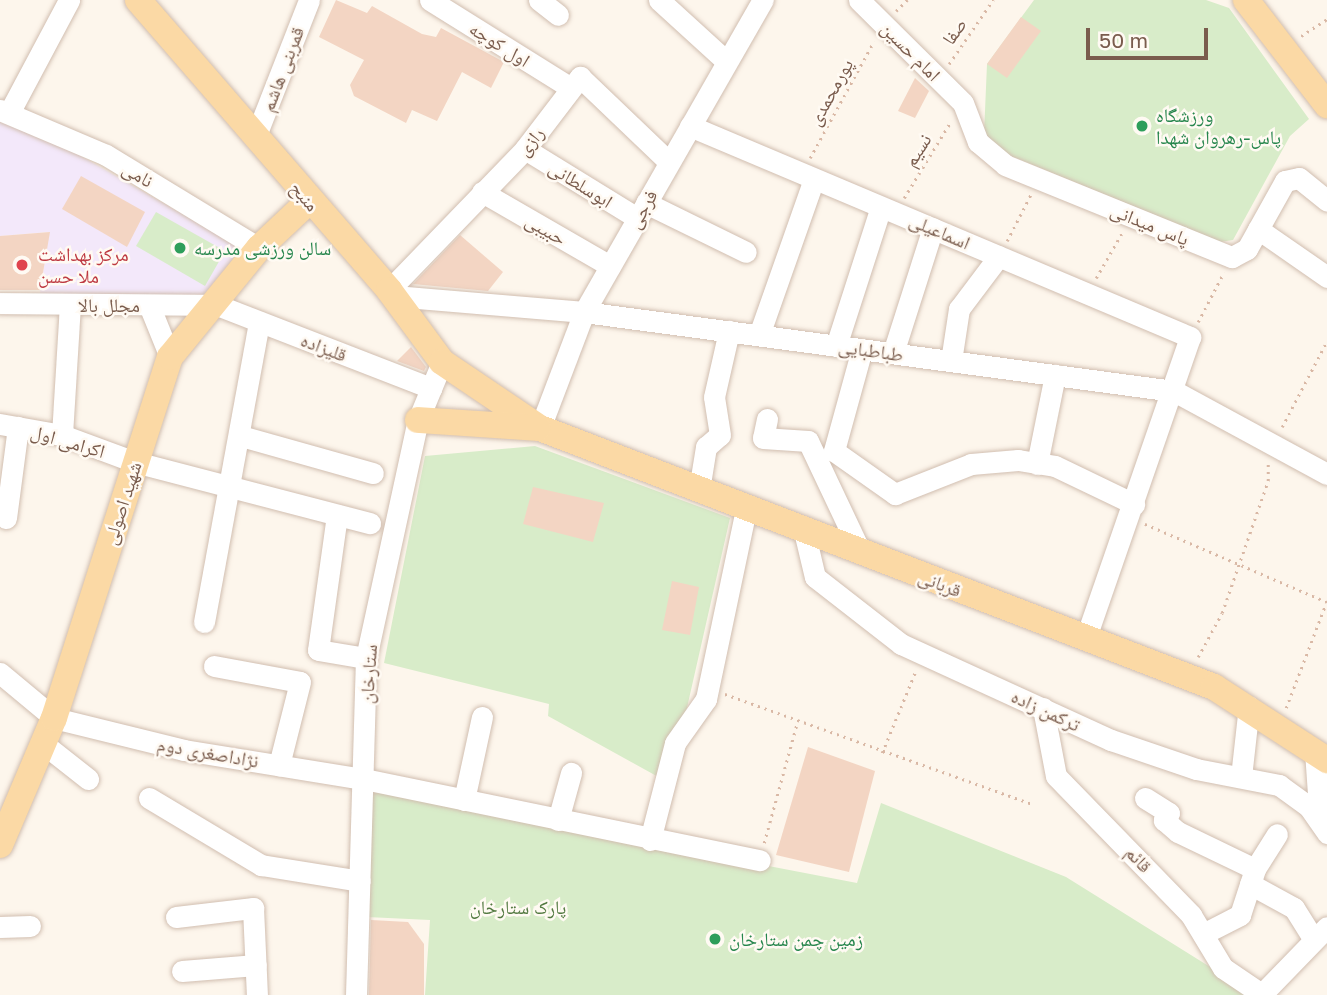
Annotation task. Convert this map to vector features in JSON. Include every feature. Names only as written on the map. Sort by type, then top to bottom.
[{"type":"main road","name":"منبح","points":[[138,0],[391,293],[442,362],[540,428]]},
{"type":"main road","points":[[1246,0],[1327,105]]},
{"type":"main road","name":"شهید اصولی","points":[[0,845],[45,745],[170,357],[217,305],[259,248],[309,201]]},
{"type":"main road","points":[[418,419],[540,428]]},
{"type":"main road","name":"قربانی","points":[[540,428],[1188,677],[1249,706],[1279,724],[1321,756]]},
{"type":"street","name":"نامی","points":[[69,0],[5,111],[106,155],[259,248]]},
{"type":"street","name":"قمربنی هاشم","points":[[256,138],[308,0]]},
{"type":"street","name":"اول کوچه","points":[[430,0],[571,88]]},
{"type":"street","points":[[539,0],[558,15]]},
{"type":"street","name":"فرجی","points":[[540,428],[584,312],[690,126],[724,60],[763,0]]},
{"type":"street","name":"امام حسین","points":[[859,0],[963,103]]},
{"type":"street","points":[[666,2],[724,60]]},
{"type":"street","points":[[571,88],[580,77],[669,162]]},
{"type":"street","name":"رازی","points":[[391,293],[482,192],[525,149],[571,88]]},
{"type":"street","name":"پاس میدانی","points":[[963,103],[978,142],[1005,164],[1232,257]]},
{"type":"street","name":"اسماعیلی","points":[[690,126],[1190,337]]},
{"type":"street","name":"ابوسلطانی","points":[[525,149],[642,211],[746,252]]},
{"type":"street","points":[[759,335],[808,176]]},
{"type":"street","points":[[1232,257],[1247,249],[1285,180],[1299,178],[1327,201]]},
{"type":"street","name":"حبیبی","points":[[482,192],[610,266]]},
{"type":"street","points":[[836,346],[888,210]]},
{"type":"street","points":[[893,353],[933,228]]},
{"type":"street","points":[[1258,229],[1327,277]]},
{"type":"street","points":[[951,361],[959,309],[999,256]]},
{"type":"street","name":"طباطبایی","points":[[391,293],[584,312],[1174,391],[1327,474]]},
{"type":"street","name":"مجلل بالا","points":[[0,303],[217,305]]},
{"type":"street","points":[[62,435],[70,305]]},
{"type":"street","points":[[149,305],[170,357]]},
{"type":"street","name":"قلیزاده","points":[[217,305],[431,388]]},
{"type":"street","points":[[204,622],[227,483],[241,436],[259,322]]},
{"type":"street","points":[[699,490],[706,447],[720,435],[714,397],[729,331]]},
{"type":"street","points":[[1086,638],[1174,391],[1190,337]]},
{"type":"street","points":[[862,349],[828,457],[862,553]]},
{"type":"street","name":"ستارخان","points":[[356,995],[366,659],[418,419],[442,362]]},
{"type":"street","points":[[1037,464],[1055,375]]},
{"type":"street","points":[[766,419],[763,438],[808,441],[828,457],[895,494],[971,464],[1037,464],[1131,511]]},
{"type":"street","points":[[6,518],[9,425]]},
{"type":"street","name":"اکرامی اول","points":[[9,425],[62,435],[135,462],[227,483],[370,523]]},
{"type":"street","points":[[241,436],[373,473]]},
{"type":"street","points":[[650,840],[675,743],[709,687],[746,509]]},
{"type":"street","points":[[337,515],[318,650],[366,659]]},
{"type":"street","name":"ترکمن زاده","points":[[804,531],[815,577],[832,594],[923,654],[1111,740],[1295,794],[1324,829]]},
{"type":"street","points":[[214,666],[300,682],[279,765]]},
{"type":"street","points":[[0,673],[54,718]]},
{"type":"street","points":[[1241,777],[1249,706]]},
{"type":"street","name":"قائم","points":[[1043,708],[1056,776],[1203,934],[1223,968],[1263,995]]},
{"type":"street","name":"نژاداصغری دوم","points":[[54,718],[760,860]]},
{"type":"street","points":[[464,800],[482,718]]},
{"type":"street","points":[[45,745],[88,779]]},
{"type":"street","points":[[1321,756],[1324,829]]},
{"type":"street","points":[[558,820],[571,773]]},
{"type":"street","points":[[149,798],[261,865],[360,881]]},
{"type":"street","points":[[1145,798],[1169,813],[1164,820],[1178,832],[1252,876],[1294,908],[1320,933],[1263,995]]},
{"type":"street","points":[[1203,934],[1240,915],[1252,876],[1277,834]]},
{"type":"street","points":[[176,917],[253,908],[257,995]]},
{"type":"street","points":[[0,927],[30,926]]},
{"type":"street","points":[[182,971],[256,965]]},
{"type":"path","name":"صفا","points":[[939,79],[993,0]]},
{"type":"path","points":[[1283,48],[1327,19]]},
{"type":"path","name":"پورمحمدی","points":[[808,176],[883,24]]},
{"type":"path","name":"نسیم","points":[[888,210],[963,103]]},
{"type":"path","points":[[999,256],[1038,178]]},
{"type":"path","points":[[1087,293],[1132,216]]},
{"type":"path","points":[[1190,337],[1232,257]]},
{"type":"path","points":[[1188,677],[1222,613],[1275,444],[1327,341]]},
{"type":"path","points":[[1131,511],[1238,565],[1327,603],[1279,724]]},
{"type":"path","points":[[883,753],[923,654]]},
{"type":"path","points":[[709,687],[797,723],[1032,804]]},
{"type":"path","points":[[760,860],[797,723]]},
{"type":"shaded area","points":[[0,122],[65,147],[247,251],[201,298],[40,294],[49,232],[0,236]]},
{"type":"green space","name":"ورزشگاه پاس-رهروان شهدا","points":[[1034,0],[1206,0],[1229,8],[1309,119],[1290,136],[1233,240],[1220,242],[1006,154],[984,134],[987,64]]},
{"type":"green space","name":"سالن ورزشی مدرسه","points":[[156,212],[225,251],[205,286],[136,246]]},
{"type":"green space","points":[[535,446],[730,518],[686,712],[662,779],[548,716],[549,704],[384,663],[425,456]]},
{"type":"green space","name":"پارک ستارخان","points":[[371,789],[857,883],[881,803],[1066,877],[1255,995],[425,995],[430,920],[367,917]]},
{"type":"building","points":[[336,0],[367,13],[372,6],[422,34],[436,37],[441,28],[504,62],[491,88],[462,72],[437,121],[412,110],[406,123],[354,96],[350,85],[364,60],[319,37]]},
{"type":"building","points":[[1021,17],[1041,31],[1007,78],[987,64]]},
{"type":"building","points":[[915,78],[929,91],[915,118],[898,111]]},
{"type":"building","points":[[81,176],[145,212],[127,247],[62,209]]},
{"type":"building","name":"مرکز بهداشت ملا حسن","points":[[50,232],[40,290],[0,290],[0,236]]},
{"type":"building","points":[[460,235],[503,272],[488,291],[413,284]]},
{"type":"building","points":[[411,347],[426,367],[424,371],[397,361]]},
{"type":"building","points":[[533,487],[604,503],[593,542],[523,524]]},
{"type":"building","points":[[672,581],[699,587],[690,635],[662,630]]},
{"type":"building","points":[[808,747],[875,771],[849,872],[776,855]]},
{"type":"building","points":[[371,920],[408,922],[424,944],[424,995],[369,995]]},
{"type":"place","name":"ورزشگاه پاس-رهروان شهدا","points":[[1142,126]]},
{"type":"place","name":"سالن ورزشی مدرسه","points":[[180,248]]},
{"type":"place","name":"مرکز بهداشت ملا حسن","points":[[22,265]]},
{"type":"place","name":"زمین چمن ستارخان","points":[[715,939]]}]
